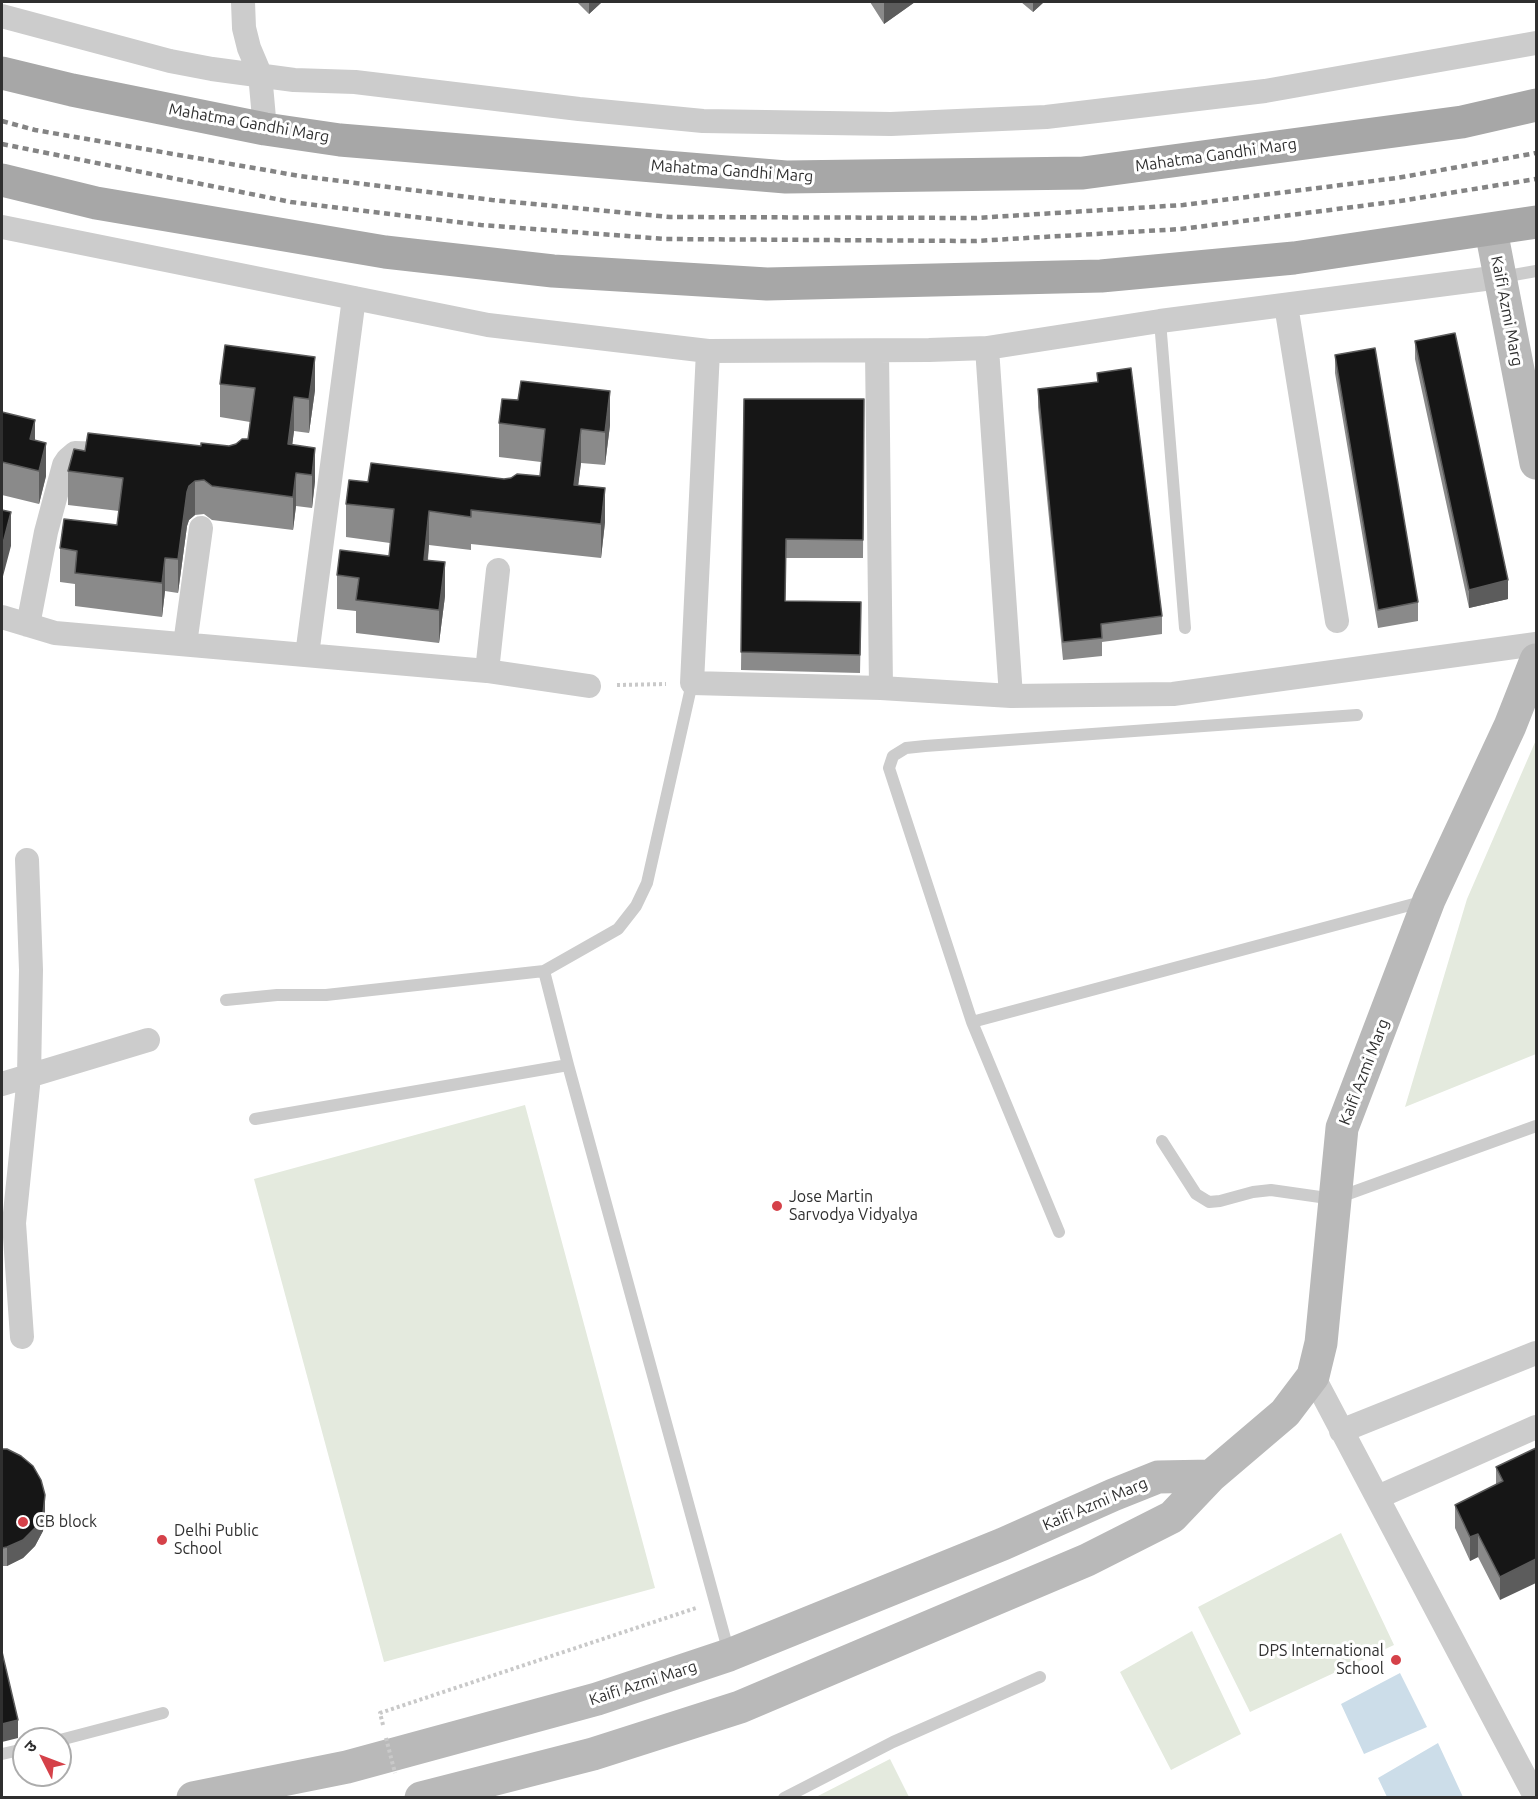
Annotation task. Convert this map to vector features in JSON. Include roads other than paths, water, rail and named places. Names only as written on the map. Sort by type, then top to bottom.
[{"type":"main road","name":"Mahatma Gandhi Marg","points":[[2,73],[72,90],[265,129],[340,140],[786,177],[1083,173],[1462,122],[1536,105]]},
{"type":"main road","points":[[2,180],[96,203],[385,252],[553,271],[767,284],[1101,276],[1294,258],[1536,222]]},
{"type":"street","points":[[243,2],[244,27],[249,48],[260,74],[265,129]]},
{"type":"street","points":[[2,16],[170,61],[212,69],[294,80],[355,82],[579,109],[703,121],[891,124],[1046,117],[1265,91],[1536,43]]},
{"type":"street","points":[[2,227],[488,325],[708,351],[877,351],[987,348],[1160,321],[1500,277]]},
{"type":"street","name":"Kaifi Azmi Marg","points":[[1491,230],[1536,463]]},
{"type":"street","points":[[307,655],[342,479],[354,298]]},
{"type":"street","points":[[1286,305],[1337,621]]},
{"type":"street","points":[[987,348],[1011,696]]},
{"type":"street","points":[[708,351],[692,683],[880,688],[1011,696],[1173,694],[1536,644]]},
{"type":"street","points":[[877,351],[880,688]]},
{"type":"street","points":[[28,625],[46,532],[64,465],[75,453],[129,456]]},
{"type":"street","points":[[185,644],[201,528]]},
{"type":"street","points":[[487,671],[498,570]]},
{"type":"street","points":[[2,617],[55,633],[487,671],[589,686]]},
{"type":"street","name":"Kaifi Azmi Marg","points":[[193,1797],[347,1767],[597,1699],[729,1655],[1003,1544],[1158,1477],[1211,1476],[1285,1413],[1313,1376],[1320,1343],[1342,1128],[1429,900],[1510,726],[1536,660]]},
{"type":"street","points":[[22,1337],[14,1223],[29,1076],[31,970],[27,860]]},
{"type":"street","points":[[2,1084],[147,1040]]},
{"type":"street","points":[[1341,1431],[1536,1353]]},
{"type":"street","points":[[1313,1376],[1536,1797]]},
{"type":"street","points":[[1378,1497],[1536,1427]]},
{"type":"street","points":[[421,1797],[592,1754],[740,1707],[1014,1592],[1139,1534],[1172,1517],[1211,1476]]},
{"type":"lane","points":[[1500,277],[1536,272]]},
{"type":"lane","points":[[1160,321],[1185,628]]},
{"type":"lane","points":[[226,1000],[276,995],[352,993],[544,971],[618,929],[636,906],[647,883],[692,683]]},
{"type":"lane","points":[[1059,1232],[972,1022],[889,768],[893,756],[906,748],[925,746],[1357,715]]},
{"type":"lane","points":[[972,1022],[1429,900]]},
{"type":"lane","points":[[544,971],[729,1655]]},
{"type":"lane","points":[[255,1119],[568,1065]]},
{"type":"lane","points":[[1162,1141],[1196,1194],[1209,1202],[1271,1190],[1334,1199],[1536,1126]]},
{"type":"lane","points":[[784,1797],[893,1742],[1040,1677]]},
{"type":"lane","points":[[72,1737],[163,1713]]},
{"type":"water","points":[[1400,1673],[1427,1727],[1364,1754],[1341,1704]]},
{"type":"water","points":[[1438,1743],[1463,1797],[1387,1797],[1378,1778]]},
{"type":"railway","points":[[2,121],[35,130],[300,176],[492,200],[670,217],[976,218],[1183,205],[1397,178],[1536,153]]},
{"type":"railway","points":[[2,144],[291,202],[481,225],[666,239],[975,241],[1181,229],[1400,201],[1536,179]]},
{"type":"place","name":"Jose Martin Sarvodya Vidyalya","points":[[777,1206]]},
{"type":"place","name":"CB block","points":[[23,1522]]},
{"type":"place","name":"Delhi Public School","points":[[162,1540]]},
{"type":"place","name":"DPS International School","points":[[1396,1660]]}]
